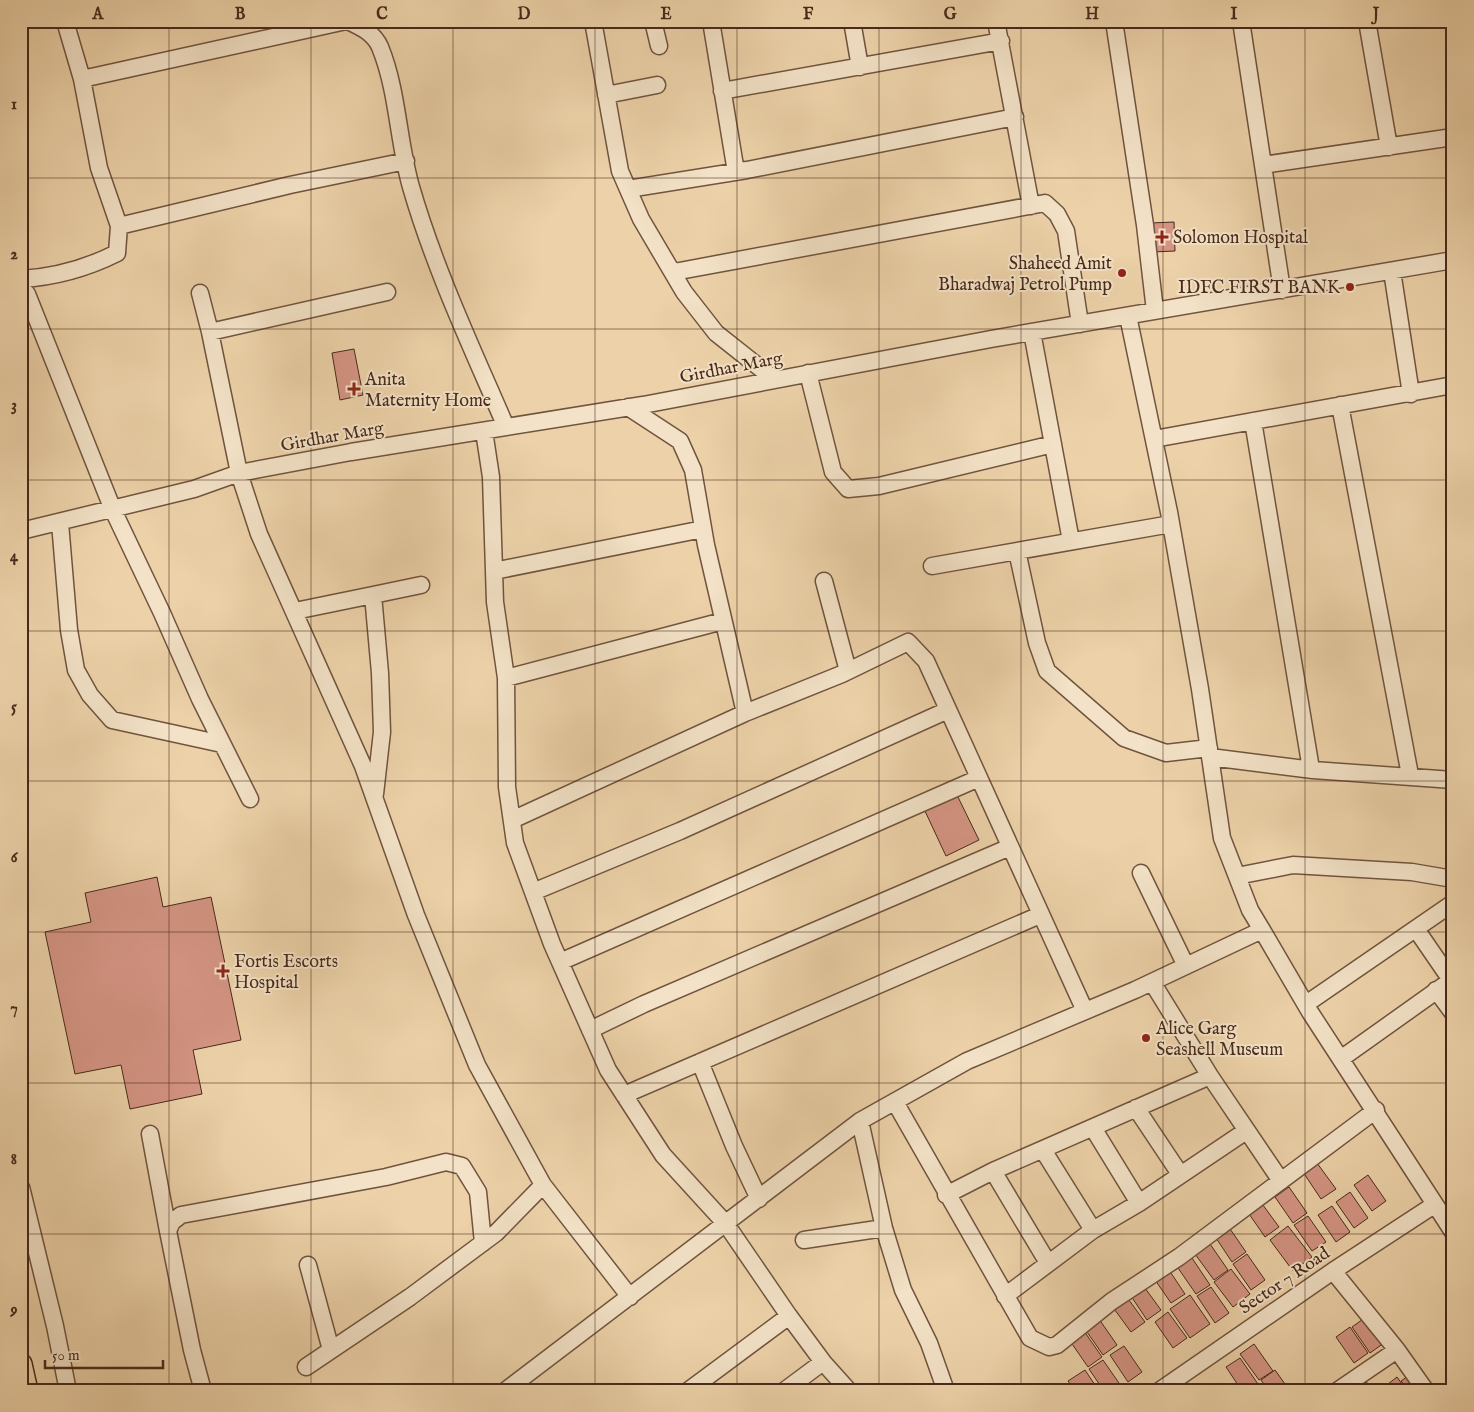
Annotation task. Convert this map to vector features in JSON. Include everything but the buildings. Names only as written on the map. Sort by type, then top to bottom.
[{"type":"main road","points":[[21,1364],[27,1391]]},
{"type":"street","points":[[82,79],[347,21],[367,30],[380,45],[396,108],[411,186],[450,300],[506,428]]},
{"type":"street","points":[[593,21],[620,171],[641,219],[674,272],[684,292],[716,333],[774,379]]},
{"type":"street","points":[[711,21],[736,172]]},
{"type":"street","points":[[852,21],[860,67]]},
{"type":"street","points":[[996,21],[1031,206]]},
{"type":"street","points":[[1114,21],[1145,225],[1155,311]]},
{"type":"street","points":[[1241,21],[1282,290]]},
{"type":"street","points":[[1367,21],[1389,147]]},
{"type":"street","points":[[656,22],[659,46]]},
{"type":"street","points":[[21,279],[44,278],[94,265],[117,253],[119,226],[99,168],[82,79],[67,28]]},
{"type":"street","points":[[722,91],[1001,41]]},
{"type":"street","points":[[606,95],[657,86]]},
{"type":"street","points":[[628,189],[736,172],[1015,117]]},
{"type":"street","points":[[1263,165],[1453,137]]},
{"type":"street","points":[[119,226],[290,185],[406,161]]},
{"type":"street","points":[[674,272],[1045,203],[1058,214],[1066,231],[1080,324]]},
{"type":"street","name":"Girdhar Marg","points":[[21,531],[194,489],[239,473],[352,452],[635,406],[1032,332],[1453,260]]},
{"type":"street","points":[[1392,271],[1412,394]]},
{"type":"street","points":[[21,289],[27,294],[113,510],[222,744],[250,799]]},
{"type":"street","points":[[210,332],[388,292]]},
{"type":"street","points":[[200,293],[210,332],[239,473],[259,534],[363,766],[416,916],[477,1065],[543,1185],[630,1297]]},
{"type":"street","points":[[1128,316],[1171,524],[1210,753],[1222,838],[1250,910],[1306,1004],[1453,1232]]},
{"type":"street","points":[[1032,332],[1071,541]]},
{"type":"street","points":[[808,373],[833,472],[848,489],[879,486],[1053,444]]},
{"type":"street","points":[[1154,439],[1340,405],[1412,394],[1453,385]]},
{"type":"street","points":[[1340,405],[1410,775]]},
{"type":"street","points":[[635,406],[680,441],[693,470],[703,529],[723,621],[746,713]]},
{"type":"street","points":[[1253,421],[1311,769]]},
{"type":"street","points":[[484,431],[491,477],[495,602],[506,678],[507,787],[515,843],[533,892],[560,962],[608,1070],[663,1155],[726,1224],[789,1316],[823,1362],[849,1391]]},
{"type":"street","points":[[60,522],[69,630],[76,670],[90,694],[112,720],[222,744]]},
{"type":"street","points":[[932,566],[1171,524]]},
{"type":"street","points":[[494,572],[703,529]]},
{"type":"street","points":[[1017,551],[1037,642],[1047,671],[1124,738],[1166,753],[1210,753],[1311,769],[1410,775],[1453,780]]},
{"type":"street","points":[[824,581],[848,671]]},
{"type":"street","points":[[295,611],[421,585]]},
{"type":"street","points":[[373,595],[382,732],[375,799]]},
{"type":"street","points":[[506,678],[723,621]]},
{"type":"street","points":[[512,820],[746,713],[848,671],[908,642],[926,661],[1085,1011]]},
{"type":"street","points":[[533,892],[680,831],[948,710]]},
{"type":"street","points":[[560,962],[979,778]]},
{"type":"street","points":[[590,1030],[653,1000],[1010,847]]},
{"type":"street","points":[[1237,876],[1293,865],[1412,872],[1453,879]]},
{"type":"street","points":[[1141,872],[1186,966]]},
{"type":"street","points":[[1306,1004],[1453,903]]},
{"type":"street","points":[[624,1095],[1040,915]]},
{"type":"street","points":[[1342,1058],[1452,979],[1416,929]]},
{"type":"street","points":[[511,1389],[860,1121],[967,1061],[1152,982],[1262,930]]},
{"type":"street","points":[[1152,982],[1210,1076],[1281,1181]]},
{"type":"street","points":[[1436,990],[1453,1013]]},
{"type":"street","points":[[700,1062],[734,1146],[759,1199]]},
{"type":"street","points":[[946,1195],[993,1171],[1210,1076]]},
{"type":"street","points":[[895,1102],[946,1195],[1030,1338],[1049,1347],[1057,1345],[1112,1301],[1179,1258],[1376,1110]]},
{"type":"street","points":[[1136,1108],[1180,1174]]},
{"type":"street","points":[[860,1121],[884,1228],[903,1290],[929,1343],[946,1391]]},
{"type":"street","points":[[1093,1128],[1139,1202]]},
{"type":"street","points":[[1005,1296],[1093,1230],[1246,1131]]},
{"type":"street","points":[[150,1134],[192,1350],[203,1391]]},
{"type":"street","points":[[1043,1150],[1093,1230]]},
{"type":"street","points":[[168,1231],[172,1222],[181,1215],[386,1177],[446,1162],[462,1166],[478,1192],[483,1244]]},
{"type":"street","points":[[993,1171],[1048,1263]]},
{"type":"street","points":[[306,1367],[483,1244],[543,1185]]},
{"type":"street","points":[[21,1187],[55,1326],[68,1391]]},
{"type":"street","name":"Sector 7 Road","points":[[1159,1391],[1333,1271],[1434,1205]]},
{"type":"street","points":[[804,1240],[884,1228]]},
{"type":"street","points":[[308,1265],[331,1350]]},
{"type":"street","points":[[1333,1271],[1397,1350],[1426,1391]]},
{"type":"street","points":[[688,1391],[789,1316]]},
{"type":"street","points":[[1337,1391],[1397,1350]]},
{"type":"street","points":[[784,1391],[823,1362]]},
{"type":"place","name":"Solomon Hospital","points":[[1162,237]]},
{"type":"place","name":"Shaheed Amit Bharadwaj Petrol Pump","points":[[1122,273]]},
{"type":"place","name":"IDFC FIRST BANK","points":[[1350,287]]},
{"type":"place","name":"Anita Maternity Home","points":[[354,389]]},
{"type":"place","name":"Fortis Escorts Hospital","points":[[223,971]]},
{"type":"place","name":"Alice Garg Seashell Museum","points":[[1146,1038]]}]
